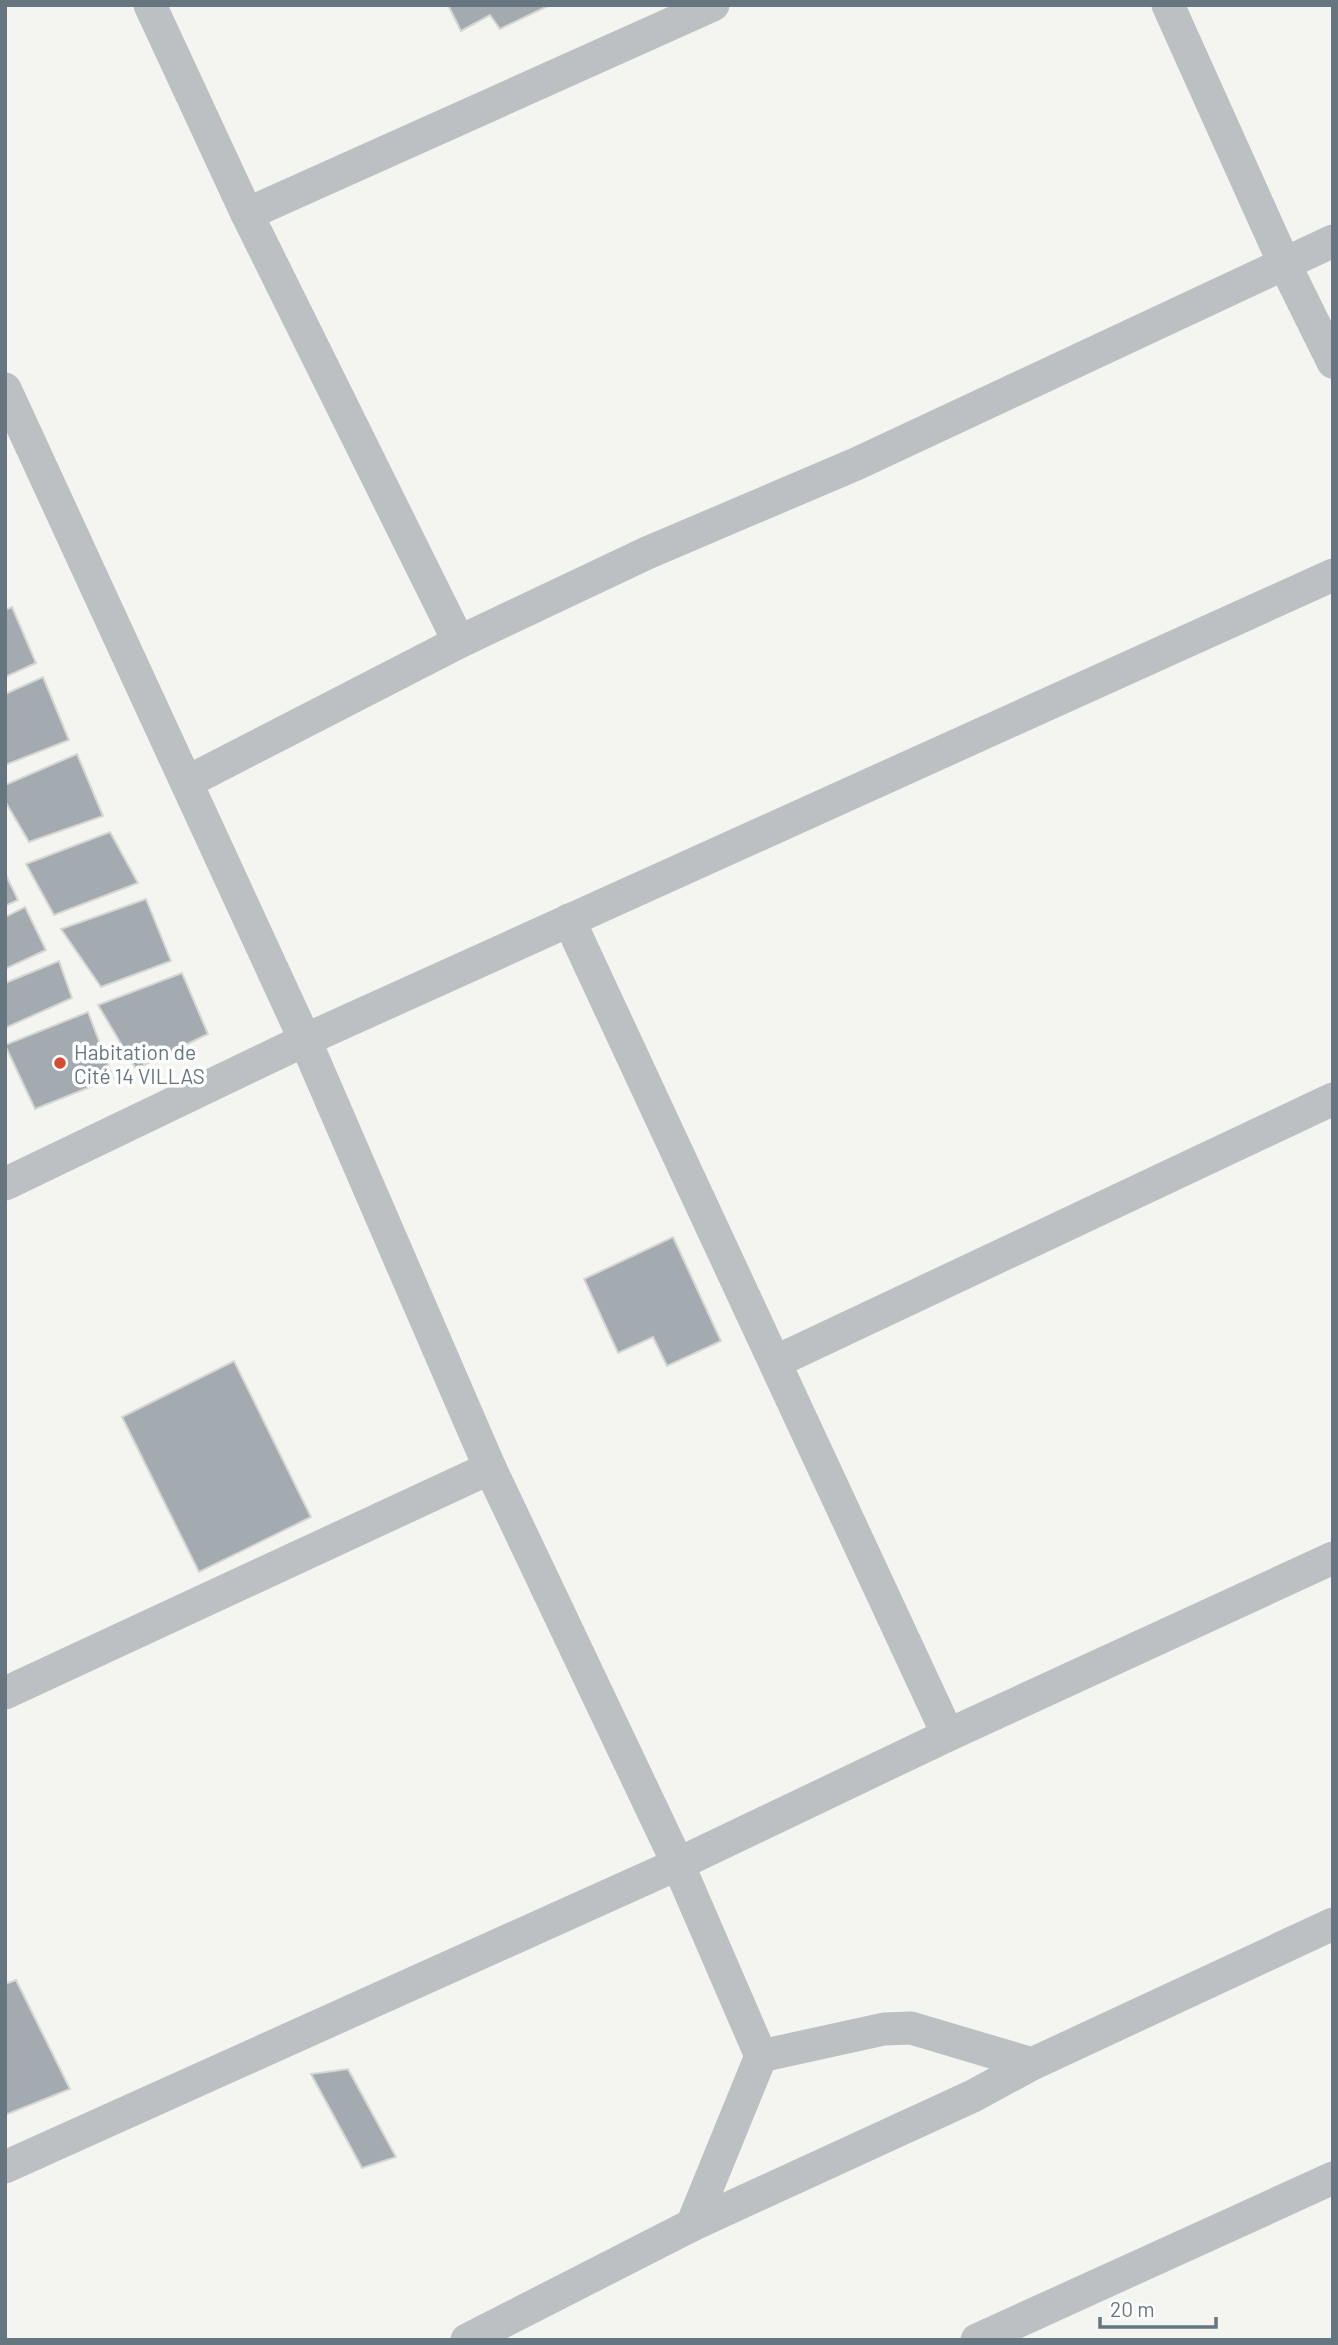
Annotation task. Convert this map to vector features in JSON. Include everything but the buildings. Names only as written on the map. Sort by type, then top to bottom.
[{"type":"street","points":[[150,5],[247,214],[459,642]]},
{"type":"street","points":[[247,214],[713,5]]},
{"type":"street","points":[[1168,5],[1284,263],[1333,362]]},
{"type":"street","points":[[187,782],[459,642],[647,553],[856,464],[1333,241]]},
{"type":"street","points":[[5,389],[305,1040],[490,1468],[678,1864],[761,2056],[692,2225]]},
{"type":"street","points":[[5,1184],[305,1040],[1333,575]]},
{"type":"street","points":[[569,920],[948,1735]]},
{"type":"street","points":[[775,1362],[1333,1099]]},
{"type":"street","points":[[5,1693],[490,1468]]},
{"type":"street","points":[[5,2167],[678,1864],[948,1735],[1333,1558]]},
{"type":"street","points":[[467,2340],[692,2225],[973,2096],[1032,2064],[1333,1924]]},
{"type":"street","points":[[761,2056],[884,2029],[911,2028],[1032,2064]]},
{"type":"street","points":[[977,2340],[1333,2178]]},
{"type":"place","name":"Habitation de Cité 14 VILLAS","points":[[60,1063]]}]
